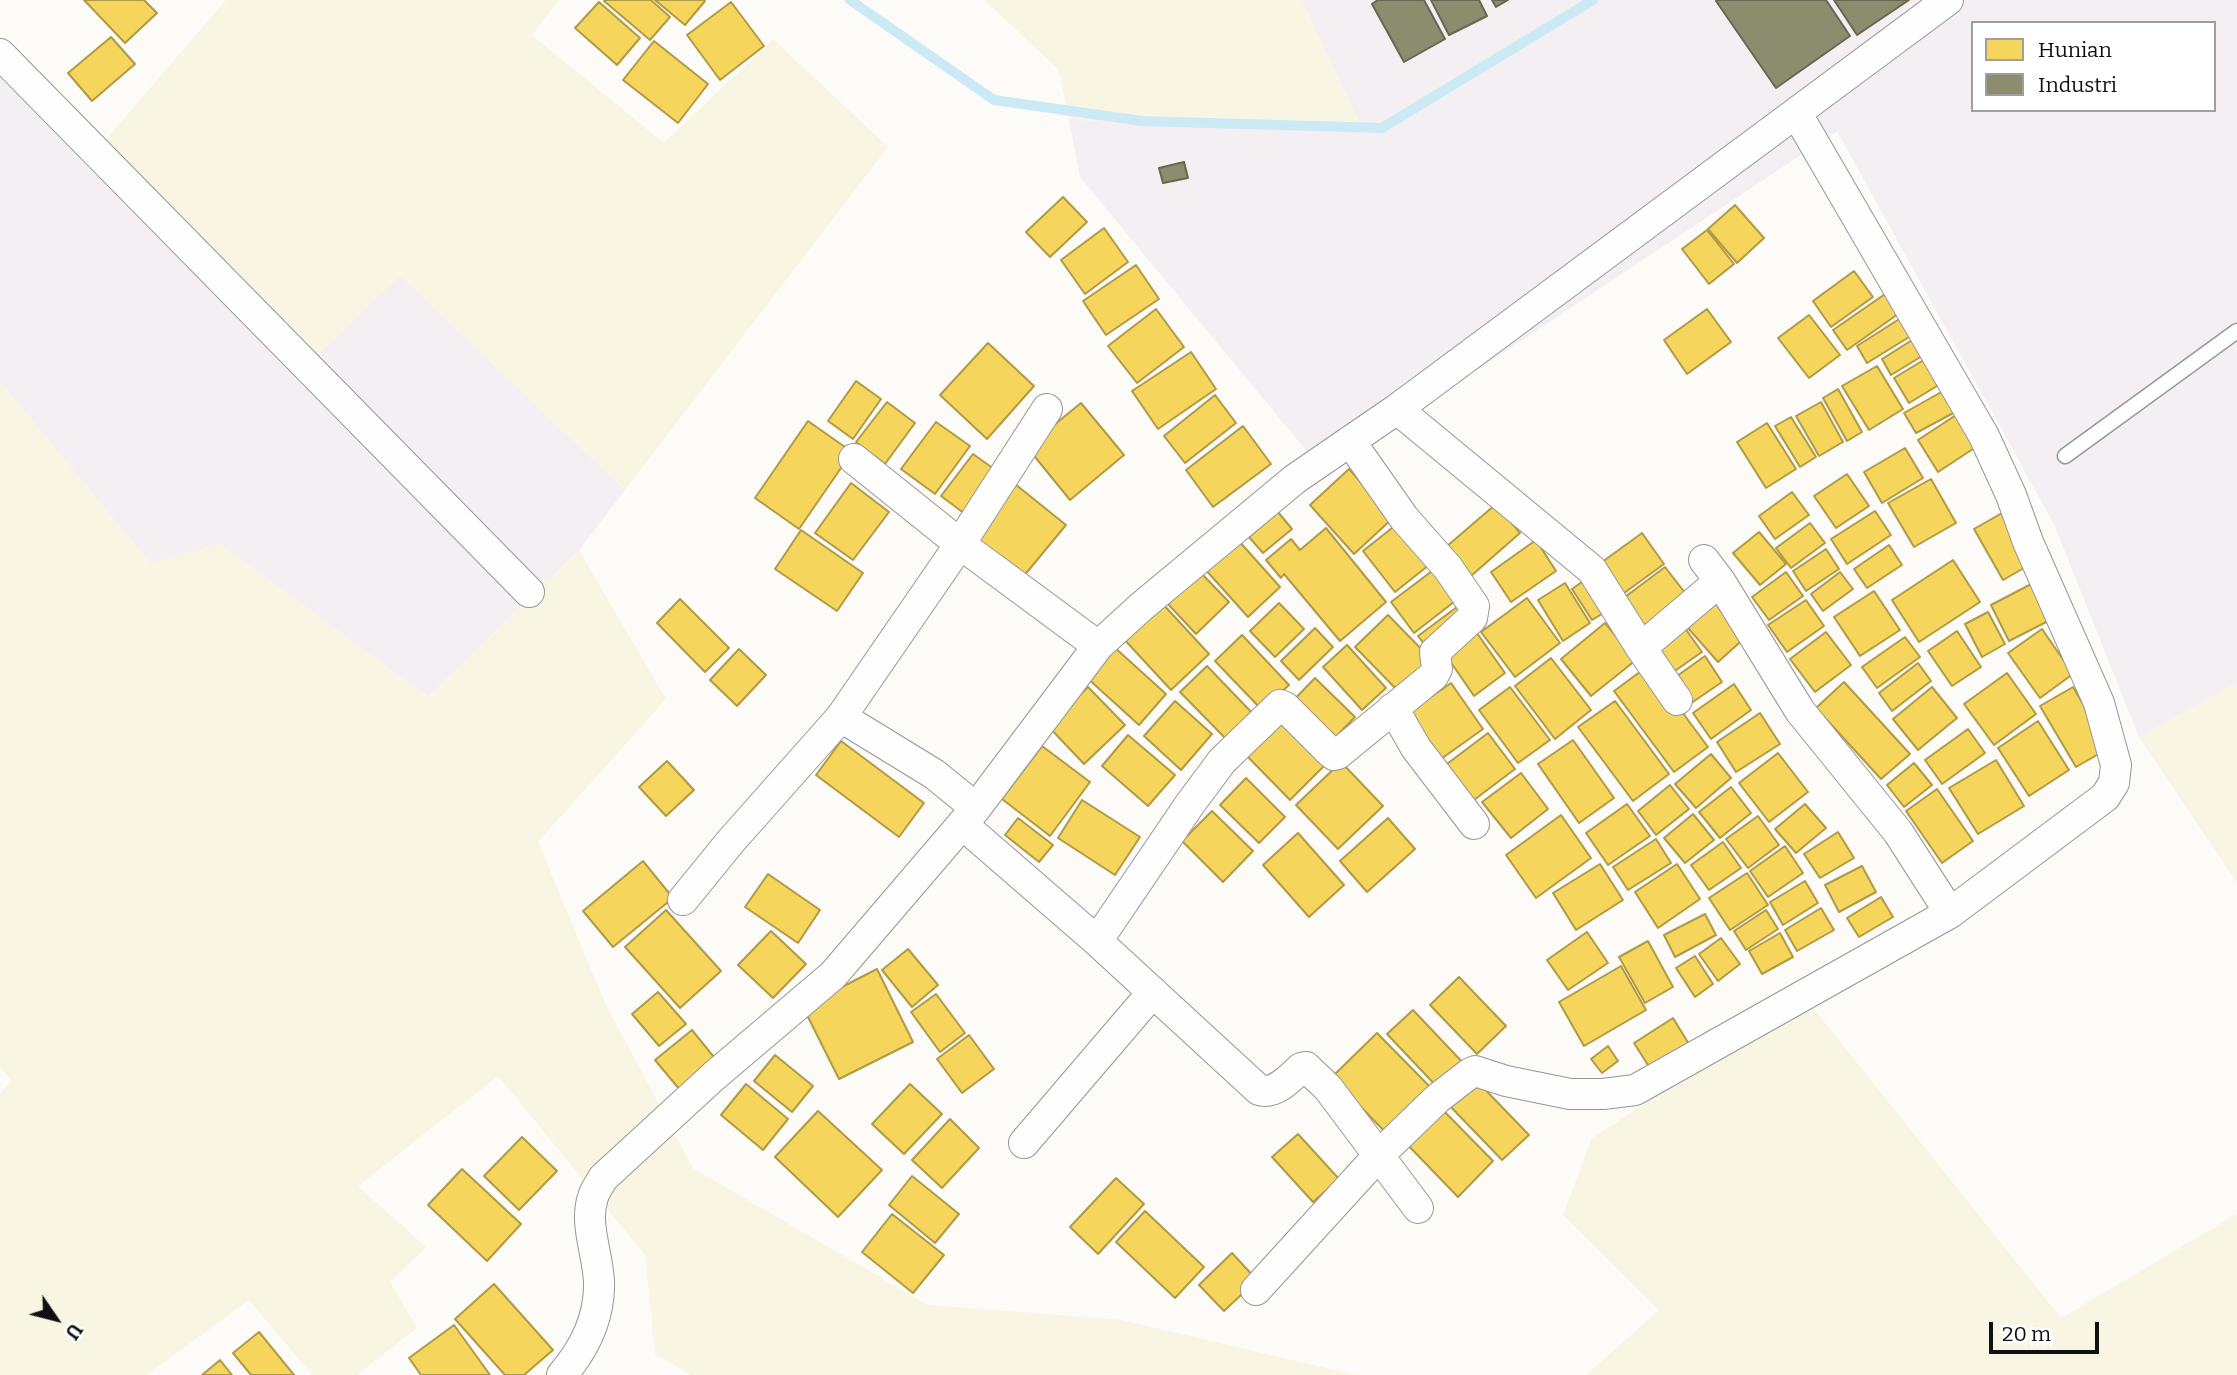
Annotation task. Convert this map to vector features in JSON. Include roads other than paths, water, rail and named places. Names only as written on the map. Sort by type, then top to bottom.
[{"type":"street","points":[[562,1375],[579,1354],[594,1323],[599,1283],[590,1216],[593,1196],[603,1178],[714,1076],[833,975],[969,816],[1098,646],[1295,479],[1396,409],[1948,0]]},
{"type":"street","points":[[0,54],[529,592]]},
{"type":"street","points":[[1256,1290],[1379,1155],[1438,1098],[1469,1074],[1475,1072],[1570,1094],[1635,1090],[1950,913],[2105,797],[2114,783],[2116,765],[2099,703],[1984,436],[1797,114]]},
{"type":"street","points":[[683,900],[731,841],[841,717],[960,544],[1047,409]]},
{"type":"street","points":[[1396,409],[1592,570],[1678,701]]},
{"type":"street","points":[[1097,941],[1190,804],[1223,761],[1280,705],[1334,755],[1349,746],[1433,676],[1437,669],[1434,652],[1472,618],[1474,606],[1448,568],[1404,518],[1350,441]]},
{"type":"street","points":[[854,459],[960,544],[1098,646]]},
{"type":"street","points":[[1641,648],[1712,570],[1800,711],[1898,832],[1950,913]]},
{"type":"street","points":[[1393,708],[1416,748],[1474,824]]},
{"type":"street","points":[[841,717],[934,774],[969,816],[1097,941],[1259,1090],[1267,1093],[1273,1091],[1301,1068],[1311,1069],[1418,1208]]},
{"type":"street","points":[[1024,1143],[1153,992]]},
{"type":"lane","points":[[2065,456],[2237,331]]},
{"type":"waterway","points":[[850,0],[994,100],[1142,121],[1382,128],[1593,0]]}]
